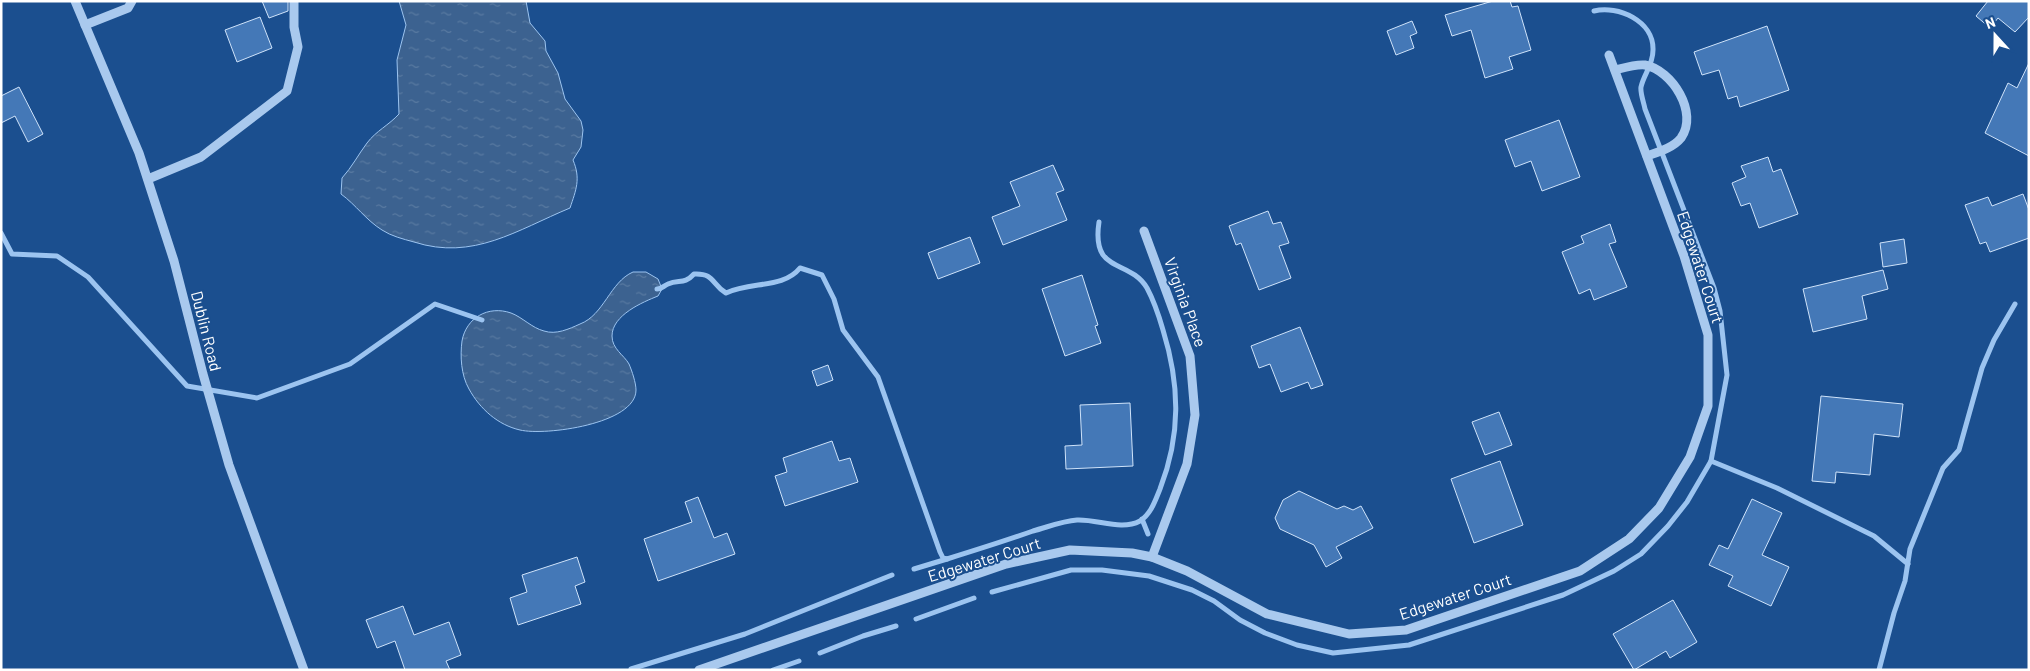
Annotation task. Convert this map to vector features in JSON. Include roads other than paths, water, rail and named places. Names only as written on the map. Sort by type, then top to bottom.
[{"type":"street","name":"Dublin Road","points":[[75,1],[127,122],[148,179],[174,260],[202,374],[242,505],[304,670]]},
{"type":"street","points":[[85,25],[128,8],[132,1]]},
{"type":"street","points":[[148,179],[201,157],[287,91],[298,47],[294,27],[294,1]]},
{"type":"street","name":"Edgewater Court","points":[[699,670],[1006,564],[1070,550],[1132,553],[1152,557],[1187,571],[1268,614],[1349,634],[1406,630],[1580,571],[1629,539],[1659,508],[1690,457],[1708,406],[1708,335],[1684,256],[1609,55]]},
{"type":"street","points":[[1614,70],[1644,65],[1658,70],[1676,88],[1683,103],[1686,120],[1681,138],[1668,148],[1647,156]]},
{"type":"street","name":"Virginia Place","points":[[1144,231],[1190,356],[1195,416],[1187,464],[1152,557]]},
{"type":"water","points":[[399,1],[526,1],[530,23],[545,41],[546,51],[558,73],[565,99],[581,121],[583,130],[581,147],[573,160],[577,179],[576,190],[570,208],[494,240],[456,248],[435,247],[393,236],[371,222],[341,194],[342,178],[367,143],[399,114],[397,60],[406,25]]},
{"type":"water","points":[[633,272],[646,272],[658,279],[662,289],[658,296],[629,310],[613,328],[614,345],[629,364],[636,387],[632,402],[621,411],[606,419],[568,429],[549,431],[520,430],[504,424],[490,415],[473,396],[466,384],[463,372],[461,359],[462,341],[468,326],[479,315],[486,312],[502,311],[511,313],[544,331],[562,331],[588,320],[618,283]]},
{"type":"waterway","points":[[992,592],[1071,570],[1102,570],[1149,576],[1192,590],[1214,601],[1240,620],[1265,633],[1297,645],[1333,653],[1409,645],[1563,595],[1614,571],[1641,554],[1668,526],[1687,502],[1711,461],[1727,375],[1720,311],[1714,288],[1645,109],[1641,87],[1653,55],[1652,40],[1648,31],[1633,17],[1613,10],[1594,11]]},
{"type":"waterway","points":[[657,289],[687,280],[694,274],[706,275],[726,293],[736,289],[785,279],[793,275],[800,268],[822,275],[834,299],[843,330],[878,377],[940,552],[943,558],[947,559],[1066,522],[1085,520],[1117,525],[1133,524],[1144,518],[1154,503],[1167,469],[1175,429],[1176,410],[1173,370],[1169,350],[1150,293],[1131,272],[1113,264],[1106,258],[1101,250],[1098,239],[1099,222]]},
{"type":"waterway","points":[[1,233],[12,254],[57,256],[88,277],[187,386],[257,398],[350,364],[435,304],[482,320]]},
{"type":"waterway","points":[[1879,670],[1894,613],[1905,581],[1910,549],[1943,468],[1959,450],[1982,368],[1994,340],[2015,304]]},
{"type":"waterway","points":[[1711,461],[1777,488],[1874,536],[1908,564]]},
{"type":"waterway","points":[[1142,519],[1148,534]]},
{"type":"waterway","points":[[914,569],[947,559]]},
{"type":"waterway","points":[[631,669],[745,634],[892,575]]},
{"type":"waterway","points":[[916,619],[974,598]]},
{"type":"waterway","points":[[820,653],[863,636],[896,626]]},
{"type":"waterway","points":[[773,670],[799,661]]}]
